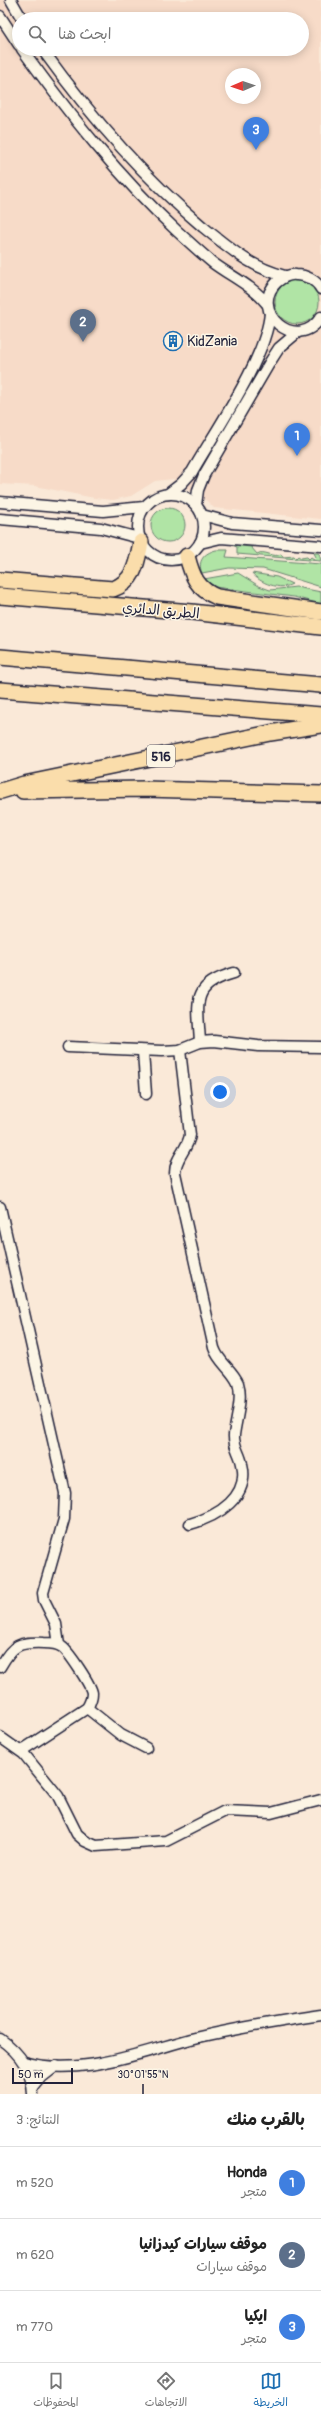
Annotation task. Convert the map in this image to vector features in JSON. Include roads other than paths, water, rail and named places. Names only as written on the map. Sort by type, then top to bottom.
[{"type":"highway","points":[[0,580],[113,589],[121,586],[132,574],[140,540]]},
{"type":"highway","points":[[187,556],[194,580],[200,588],[208,594],[217,597],[321,612]]},
{"type":"highway","name":"الطريق الدائري","points":[[0,596],[192,612],[321,627]]},
{"type":"highway","points":[[0,657],[321,685]]},
{"type":"highway","points":[[0,690],[321,714]]},
{"type":"highway","name":"516","points":[[1,791],[24,784],[202,747],[321,725]]},
{"type":"highway","name":"516","points":[[1,791],[145,789],[321,794]]},
{"type":"street","points":[[11,0],[18,12]]},
{"type":"street","points":[[0,16],[12,34]]},
{"type":"street","points":[[27,56],[72,117],[131,186],[214,263],[251,288],[269,309],[281,327],[298,332]]},
{"type":"street","points":[[48,56],[115,141],[146,176],[176,204],[245,261],[266,271],[285,276],[303,275],[312,279],[321,289]]},
{"type":"street","points":[[285,276],[274,285],[268,298],[269,309],[266,340],[243,384],[192,472],[181,484],[168,494],[155,498],[144,507],[138,522],[140,540],[152,555],[161,559],[178,560],[187,556],[200,544],[222,538],[321,546]]},
{"type":"street","points":[[196,505],[198,490],[204,475],[279,348],[298,332],[317,327],[321,317]]},
{"type":"street","points":[[168,494],[183,496],[196,505],[202,515],[204,524],[200,544]]},
{"type":"street","points":[[0,502],[98,511],[144,507]]},
{"type":"street","points":[[202,515],[223,522],[321,530]]},
{"type":"street","points":[[0,520],[101,528],[140,540]]},
{"type":"street","points":[[200,1042],[198,1008],[201,992],[212,980],[234,973]]},
{"type":"street","points":[[68,1047],[143,1052],[180,1050],[200,1042],[285,1048],[321,1048]]},
{"type":"street","points":[[180,1050],[190,1135],[188,1142],[176,1163],[175,1173],[214,1348],[219,1360],[235,1377],[239,1387],[234,1440],[243,1472],[240,1491],[233,1501],[209,1518],[190,1524]]},
{"type":"street","points":[[143,1052],[146,1094]]},
{"type":"street","points":[[0,1207],[65,1493],[64,1519],[43,1593],[44,1600],[56,1624],[59,1645]]},
{"type":"street","points":[[0,1667],[7,1654],[17,1645],[31,1642],[59,1645],[66,1651],[90,1687],[92,1698],[86,1708],[21,1751]]},
{"type":"street","points":[[86,1708],[121,1735],[146,1748]]},
{"type":"street","points":[[0,1737],[21,1751],[58,1796],[77,1834],[85,1841],[96,1846],[166,1841],[226,1811],[271,1813],[321,1800]]},
{"type":"street","points":[[24,2062],[41,2066],[56,2066],[112,2061],[211,2035],[321,2015]]},
{"type":"street","points":[[0,2039],[10,2046],[24,2062],[33,2091]]},
{"type":"street","points":[[33,2091],[42,2077],[56,2066]]},
{"type":"place","name":"ايكيا","points":[[256,150]]},
{"type":"place","name":"KidZania","points":[[173,341]]},
{"type":"place","name":"موقف سيارات كيدزانيا","points":[[83,342]]},
{"type":"place","name":"Honda","points":[[297,456]]}]
